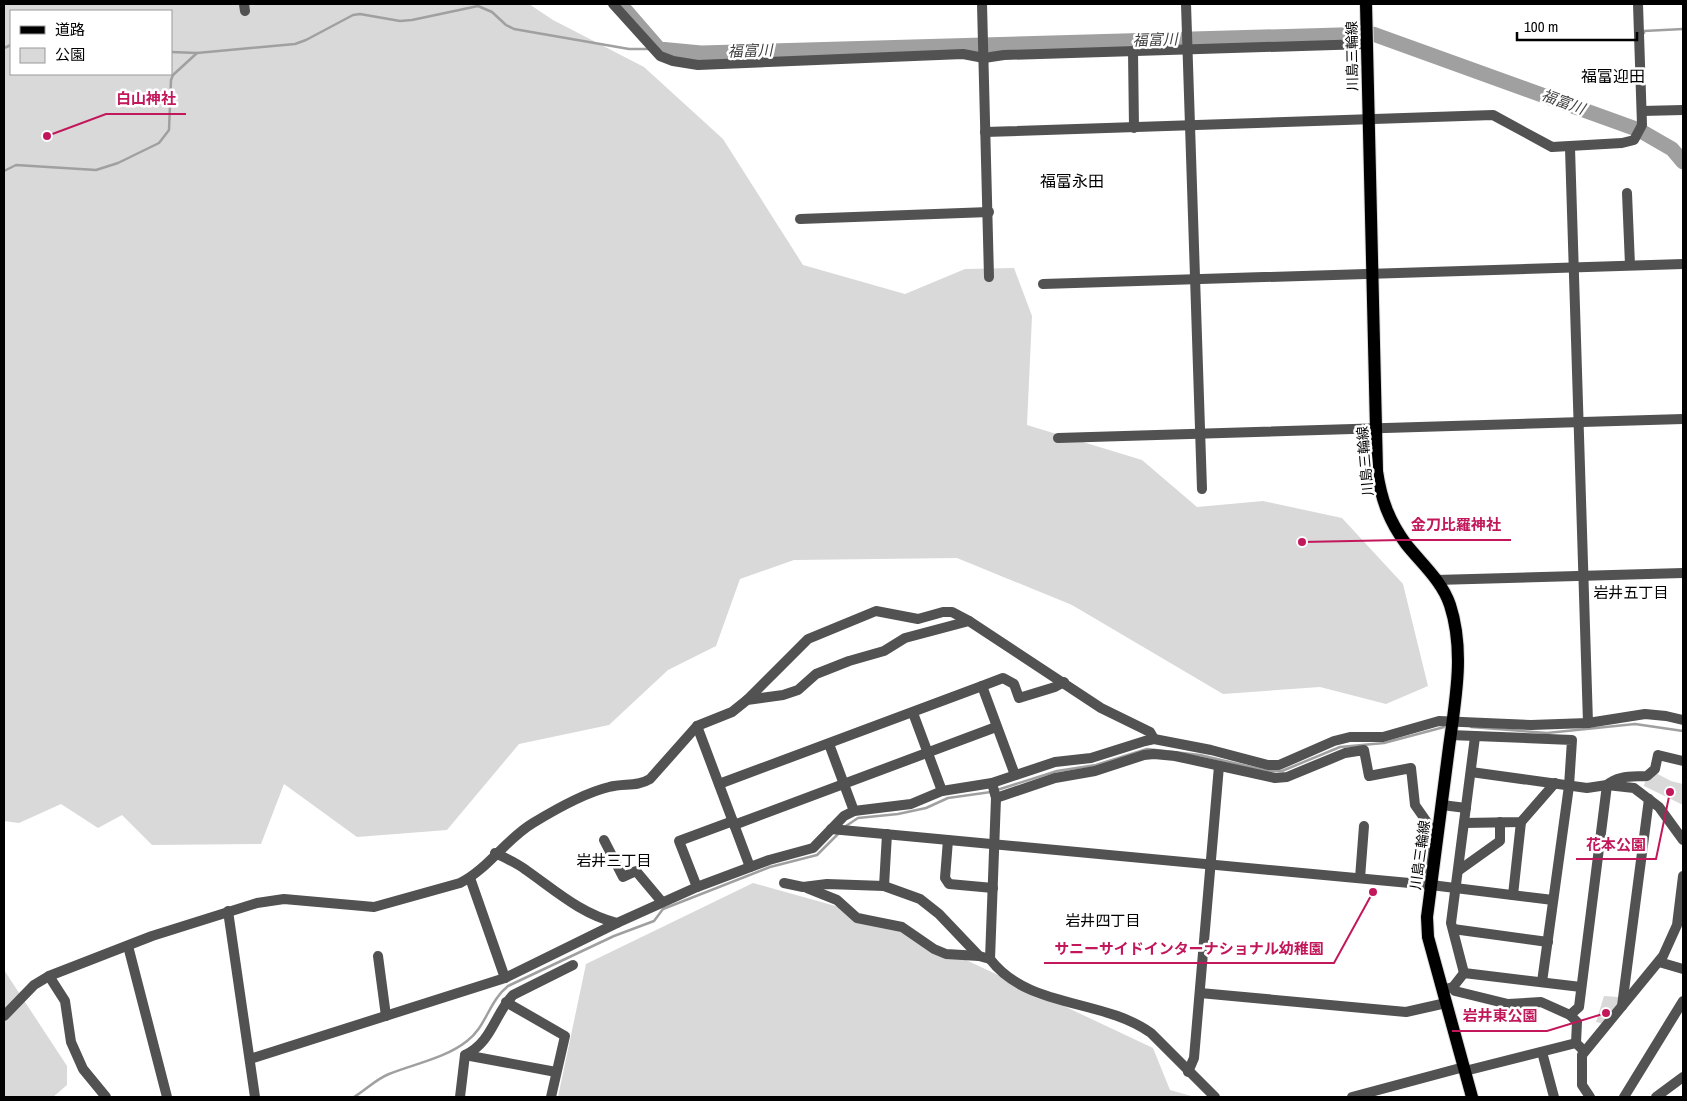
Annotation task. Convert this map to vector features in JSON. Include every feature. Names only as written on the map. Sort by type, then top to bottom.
[{"type":"main road","name":"川島三輪線","points":[[1366,4],[1376,428],[1380,486],[1388,514],[1407,545],[1436,580],[1450,604],[1458,645],[1458,672],[1442,805],[1427,884],[1427,917],[1428,937],[1448,988],[1446,1003],[1472,1097]]},
{"type":"street","points":[[613,4],[651,49],[673,61],[698,65],[963,54],[984,56],[1366,43]]},
{"type":"street","points":[[982,4],[989,277]]},
{"type":"street","points":[[1186,4],[1202,489]]},
{"type":"street","points":[[985,132],[1493,115],[1552,147],[1570,148],[1622,143],[1634,140],[1644,111],[1638,4]]},
{"type":"street","points":[[1133,51],[1134,128]]},
{"type":"street","points":[[1644,111],[1683,110]]},
{"type":"street","points":[[1570,148],[1588,722]]},
{"type":"street","points":[[1627,193],[1630,265]]},
{"type":"street","points":[[800,219],[988,212]]},
{"type":"street","points":[[1044,284],[1683,264]]},
{"type":"street","points":[[1058,438],[1683,419]]},
{"type":"street","points":[[1436,580],[1683,574]]},
{"type":"street","points":[[4,1016],[34,985],[49,976],[170,929],[257,902],[284,899],[374,907],[450,886],[470,878],[514,836],[533,822],[596,791],[612,786],[641,784],[650,779],[697,726],[732,712],[747,700],[808,639],[876,611],[918,620],[943,612],[952,612],[1064,682],[1101,708],[1150,732],[1154,739]]},
{"type":"street","points":[[747,700],[783,695],[798,690],[816,674],[849,661],[884,651],[905,638],[969,621]]},
{"type":"street","points":[[719,784],[1003,678],[1014,684],[1019,698],[1064,682]]},
{"type":"street","points":[[982,686],[1015,775]]},
{"type":"street","points":[[913,712],[942,791]]},
{"type":"street","points":[[1451,728],[1588,722],[1645,714],[1683,720]]},
{"type":"street","points":[[994,791],[1015,775],[1055,762],[1091,758],[1154,739],[1211,750],[1268,765],[1279,765],[1334,741],[1350,738],[1383,737],[1439,721],[1451,728],[1475,736],[1572,740],[1569,786],[1542,982]]},
{"type":"street","points":[[697,726],[750,867]]},
{"type":"street","points":[[697,887],[679,841],[844,784],[996,727]]},
{"type":"street","points":[[1464,973],[1452,923],[1475,736]]},
{"type":"street","points":[[829,744],[854,811]]},
{"type":"street","points":[[250,1059],[505,978],[617,923],[697,887],[750,867],[813,848],[839,830],[844,816],[854,811],[911,804],[942,791],[994,791],[1095,771],[1144,755],[1175,756],[1263,777],[1287,777],[1329,758],[1364,750],[1369,776],[1411,768],[1415,805],[1429,825],[1430,830],[1427,884]]},
{"type":"street","points":[[1570,1015],[1579,1007],[1606,785],[1613,779],[1650,773],[1658,755],[1683,761]]},
{"type":"street","points":[[1188,1072],[1194,1058],[1220,766]]},
{"type":"street","points":[[1471,772],[1587,788],[1606,785],[1634,788],[1659,807],[1683,840]]},
{"type":"street","points":[[1513,895],[1522,822],[1555,783]]},
{"type":"street","points":[[990,959],[995,844],[994,791]]},
{"type":"street","points":[[1622,1008],[1649,799]]},
{"type":"street","points":[[1442,805],[1466,808]]},
{"type":"street","points":[[1458,871],[1500,841],[1500,822]]},
{"type":"street","points":[[1464,823],[1522,822]]},
{"type":"street","points":[[1360,878],[1364,826]]},
{"type":"street","points":[[839,830],[1427,884],[1553,900]]},
{"type":"street","points":[[884,886],[887,834]]},
{"type":"street","points":[[604,840],[623,877],[636,871],[662,902]]},
{"type":"street","points":[[948,840],[945,878],[949,884],[993,888]]},
{"type":"street","points":[[496,853],[524,868],[577,908],[600,919],[617,923]]},
{"type":"street","points":[[1590,1097],[1582,1085],[1584,1051],[1659,962],[1677,924],[1683,876]]},
{"type":"street","points":[[470,878],[505,978]]},
{"type":"street","points":[[784,883],[803,887],[837,900],[857,918],[902,927],[934,949],[946,954],[979,956],[990,959],[1008,978],[1024,987],[1095,1008],[1139,1024],[1151,1033],[1215,1097]]},
{"type":"street","points":[[803,887],[827,884],[884,886],[920,899],[933,909],[979,956]]},
{"type":"street","points":[[228,911],[255,1097]]},
{"type":"street","points":[[1453,930],[1548,942]]},
{"type":"street","points":[[128,946],[167,1097]]},
{"type":"street","points":[[378,956],[386,1016]]},
{"type":"street","points":[[1659,962],[1683,968]]},
{"type":"street","points":[[465,1055],[478,1049],[512,994],[574,965]]},
{"type":"street","points":[[1581,987],[1464,973],[1448,988],[1508,1004],[1541,1002],[1570,1015],[1577,1022],[1576,1043],[1584,1051]]},
{"type":"street","points":[[49,976],[65,1002],[71,1042],[83,1069],[106,1097]]},
{"type":"street","points":[[1200,993],[1406,1012],[1446,1003]]},
{"type":"street","points":[[1624,1097],[1683,1001]]},
{"type":"street","points":[[506,1002],[565,1036],[551,1097]]},
{"type":"street","points":[[1352,1097],[1576,1043]]},
{"type":"street","points":[[1542,1052],[1554,1097]]},
{"type":"street","points":[[465,1055],[556,1072]]},
{"type":"street","points":[[460,1097],[465,1055]]},
{"type":"street","points":[[1656,1097],[1683,1077]]},
{"type":"green space","points":[[4,4],[529,4],[553,20],[644,67],[723,139],[803,265],[905,294],[965,269],[1014,268],[1032,316],[1027,425],[1142,460],[1197,507],[1263,501],[1342,518],[1403,584],[1428,686],[1386,704],[1320,687],[1223,694],[1072,605],[957,558],[794,560],[740,579],[716,646],[668,670],[609,725],[519,744],[447,830],[357,837],[284,784],[261,844],[152,845],[122,815],[98,828],[61,804],[19,823],[4,821]]},
{"type":"green space","points":[[1648,769],[1671,781],[1683,784],[1683,805],[1644,786]]},
{"type":"green space","points":[[753,883],[875,917],[1153,1048],[1170,1090],[1195,1097],[558,1097],[586,964]]},
{"type":"green space","points":[[4,970],[67,1066],[67,1085],[53,1097],[4,1097]]},
{"type":"green space","points":[[1604,996],[1618,997],[1618,1008],[1604,1024],[1596,1022]]},
{"type":"waterway","name":"福富川","points":[[620,4],[659,49],[701,53],[1373,34],[1639,130],[1672,149],[1683,162]]},
{"type":"waterway","points":[[4,171],[16,165],[96,170],[118,163],[159,143],[169,130],[171,80],[173,75],[197,53],[295,44],[353,15],[360,14],[400,21],[478,6],[492,12],[506,25],[514,29],[629,49],[649,49]]},
{"type":"waterway","points":[[1644,33],[1644,31],[1683,29]]},
{"type":"waterway","points":[[4,48],[10,45]]},
{"type":"waterway","points":[[172,52],[197,53]]},
{"type":"waterway","points":[[1471,727],[1547,733],[1635,724],[1683,731]]},
{"type":"waterway","points":[[997,790],[1057,771],[1096,765],[1147,749],[1200,755],[1268,771],[1282,771],[1340,747],[1384,743],[1448,726]]},
{"type":"waterway","points":[[846,826],[858,818],[898,814],[926,808],[948,798],[991,792]]},
{"type":"waterway","points":[[354,1097],[384,1076],[440,1056],[459,1047],[479,1029],[496,999],[508,986],[614,936],[654,921],[663,909],[770,867],[817,855],[840,832]]},
{"type":"place","name":"白山神社","points":[[47,136]]},
{"type":"place","name":"金刀比羅神社","points":[[1302,542]]},
{"type":"place","name":"花本公園","points":[[1670,792]]},
{"type":"place","name":"サニーサイドインターナショナル幼稚園","points":[[1373,892]]},
{"type":"place","name":"岩井東公園","points":[[1606,1013]]},
{"type":"district","name":"福富迎田","points":[[1613,76]]},
{"type":"district","name":"福富永田","points":[[1072,181]]},
{"type":"district","name":"岩井五丁目","points":[[1631,593]]},
{"type":"district","name":"岩井三丁目","points":[[614,861]]},
{"type":"district","name":"岩井四丁目","points":[[1103,921]]}]
